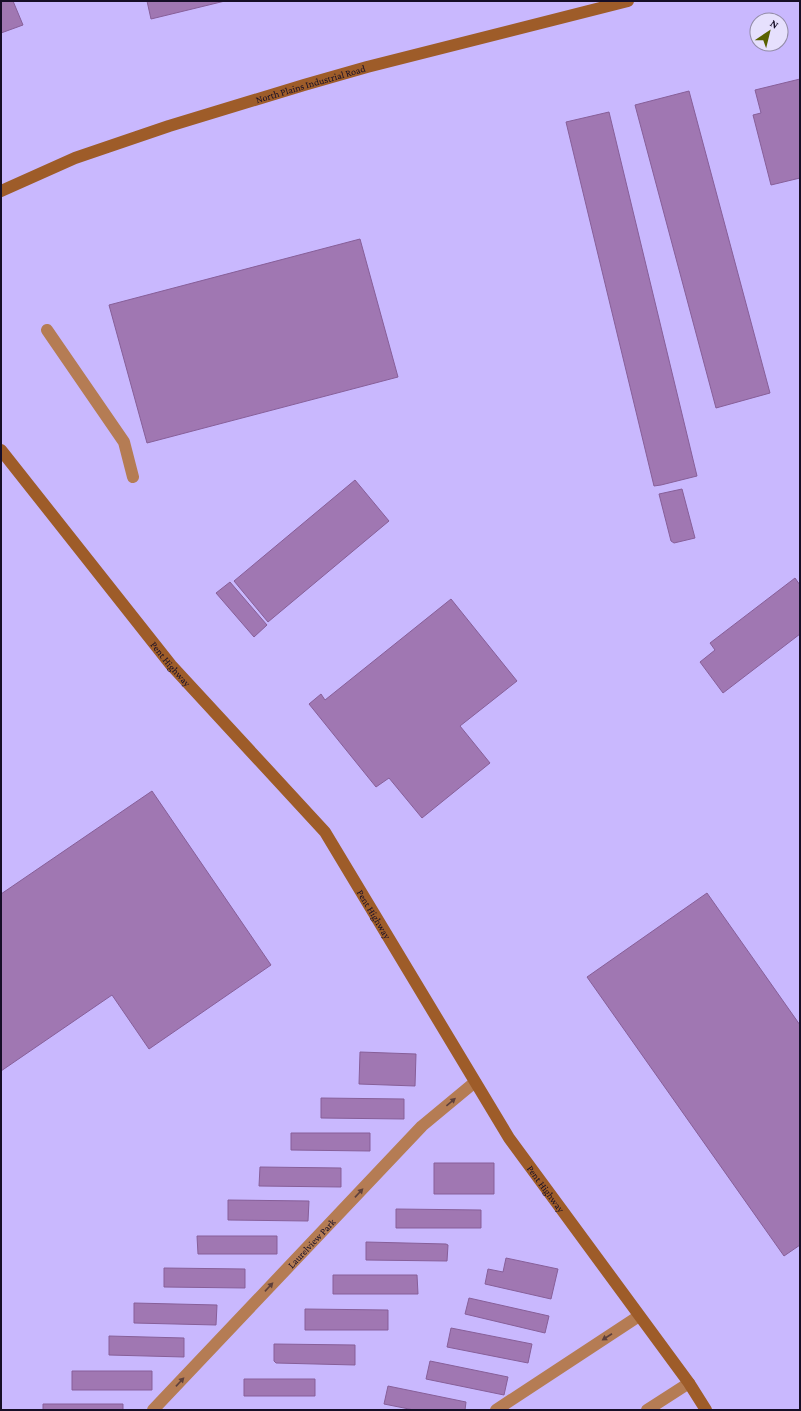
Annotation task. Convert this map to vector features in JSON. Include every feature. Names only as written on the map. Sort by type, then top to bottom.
[{"type":"street","name":"North Plains Industrial Road","points":[[1,191],[75,158],[169,126],[367,67],[628,1]]},
{"type":"street","points":[[47,330],[124,442],[133,477]]},
{"type":"street","name":"Pent Highway","points":[[1,450],[171,665],[325,832],[509,1138],[640,1316],[706,1410]]},
{"type":"street","name":"Laurelview Park","points":[[153,1410],[422,1126],[475,1082]]},
{"type":"street","points":[[496,1410],[640,1316]]},
{"type":"street","points":[[647,1410],[688,1384]]},
{"type":"building","points":[[1,1],[13,1],[23,25],[1,33]]},
{"type":"building","points":[[147,1],[225,1],[151,19]]},
{"type":"building","points":[[800,79],[800,178],[771,185],[753,115],[761,113],[755,90]]},
{"type":"building","points":[[689,91],[770,393],[716,408],[635,105]]},
{"type":"building","points":[[609,112],[697,476],[654,486],[566,122]]},
{"type":"building","points":[[360,239],[398,377],[147,443],[109,305]]},
{"type":"building","points":[[355,480],[389,521],[268,622],[234,581]]},
{"type":"building","points":[[682,489],[695,538],[674,543],[671,541],[659,494]]},
{"type":"building","points":[[795,578],[800,585],[800,634],[723,693],[700,662],[715,650],[710,643]]},
{"type":"building","points":[[230,582],[267,625],[254,637],[216,593]]},
{"type":"building","points":[[451,599],[517,681],[460,726],[490,763],[422,818],[389,778],[376,787],[309,704],[321,694],[325,700]]},
{"type":"building","points":[[152,791],[271,965],[149,1049],[112,995],[1,1071],[1,894]]},
{"type":"building","points":[[707,893],[800,1025],[800,1245],[784,1256],[587,977]]},
{"type":"building","points":[[360,1052],[416,1054],[415,1086],[359,1084]]},
{"type":"building","points":[[321,1098],[404,1099],[404,1119],[321,1118]]},
{"type":"building","points":[[291,1133],[370,1133],[370,1151],[291,1150]]},
{"type":"building","points":[[434,1163],[494,1163],[494,1194],[434,1194]]},
{"type":"building","points":[[260,1167],[341,1168],[341,1187],[259,1186]]},
{"type":"building","points":[[228,1200],[309,1201],[308,1221],[228,1220]]},
{"type":"building","points":[[396,1209],[481,1210],[481,1228],[396,1228]]},
{"type":"building","points":[[197,1236],[277,1236],[277,1254],[198,1254]]},
{"type":"building","points":[[366,1242],[446,1244],[448,1245],[447,1261],[366,1260]]},
{"type":"building","points":[[506,1258],[558,1269],[551,1299],[485,1284],[488,1269],[503,1272]]},
{"type":"building","points":[[164,1268],[245,1269],[245,1288],[164,1287]]},
{"type":"building","points":[[333,1275],[417,1275],[418,1294],[333,1294]]},
{"type":"building","points":[[469,1298],[549,1316],[545,1333],[465,1314]]},
{"type":"building","points":[[134,1303],[217,1305],[216,1325],[134,1323]]},
{"type":"building","points":[[305,1309],[388,1310],[388,1330],[305,1330]]},
{"type":"building","points":[[451,1328],[532,1344],[528,1363],[447,1347]]},
{"type":"building","points":[[109,1336],[184,1338],[184,1357],[109,1355]]},
{"type":"building","points":[[274,1344],[355,1345],[355,1365],[276,1363],[274,1361]]},
{"type":"building","points":[[430,1361],[508,1377],[504,1395],[426,1379]]},
{"type":"building","points":[[72,1371],[152,1371],[152,1390],[72,1390]]},
{"type":"building","points":[[244,1379],[315,1379],[315,1396],[244,1396]]},
{"type":"building","points":[[388,1386],[466,1402],[465,1410],[414,1410],[384,1404]]},
{"type":"building","points":[[43,1404],[123,1404],[123,1410],[43,1410]]}]
